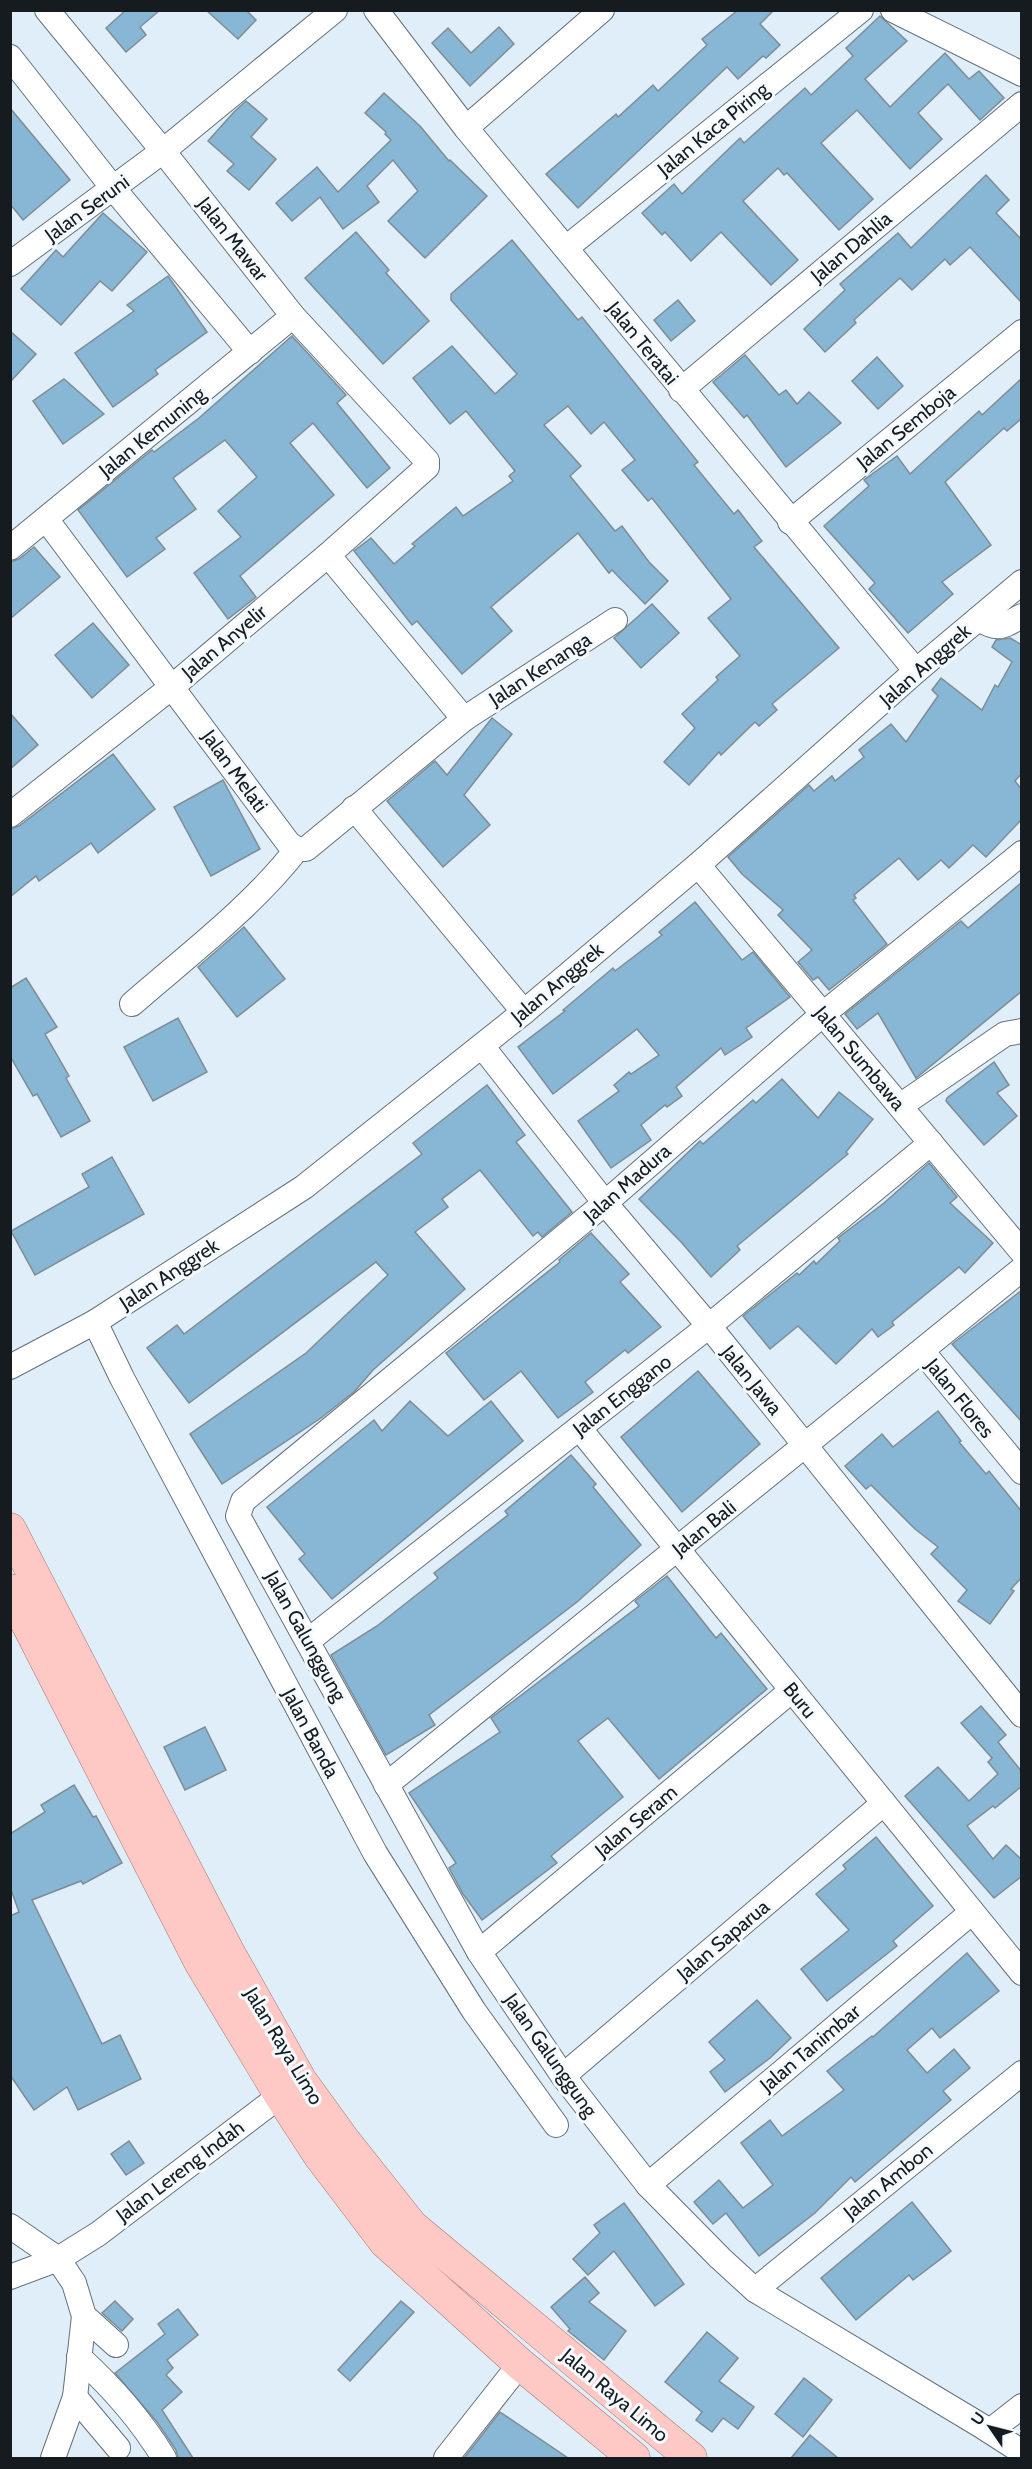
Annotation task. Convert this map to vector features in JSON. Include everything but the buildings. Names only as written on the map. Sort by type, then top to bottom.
[{"type":"main road","name":"Jalan Raya Limo","points":[[10,1529],[229,1953],[319,2156],[385,2242],[617,2453]]},
{"type":"main road","name":"Jalan Raya Limo","points":[[10,1590],[195,1965],[290,2088],[343,2139],[412,2226],[691,2458]]},
{"type":"street","name":"Jalan Seruni","points":[[10,264],[163,151],[335,10]]},
{"type":"street","name":"Jalan Teratai","points":[[376,10],[466,129],[916,672]]},
{"type":"street","points":[[466,129],[602,10]]},
{"type":"street","name":"Jalan Kaca Piring","points":[[566,248],[861,10]]},
{"type":"street","points":[[893,10],[1022,74]]},
{"type":"street","name":"Jalan Mawar","points":[[51,12],[293,316],[427,461]]},
{"type":"street","points":[[10,57],[113,188],[250,352]]},
{"type":"street","name":"Jalan Dahlia","points":[[681,390],[1022,104]]},
{"type":"street","name":"Jalan Kemuning","points":[[10,548],[293,316]]},
{"type":"street","name":"Jalan Semboja","points":[[790,522],[1022,332]]},
{"type":"street","name":"Jalan Anyelir","points":[[10,815],[172,686],[328,555],[424,472],[427,461]]},
{"type":"street","name":"Jalan Melati","points":[[46,519],[289,844],[297,849]]},
{"type":"street","points":[[132,1004],[232,916],[285,864],[297,849],[306,849],[464,719],[328,555]]},
{"type":"street","name":"Jalan Anggrek","points":[[10,1367],[95,1322],[304,1187],[524,1012],[698,865],[916,672],[1022,582]]},
{"type":"street","points":[[978,619],[994,628],[1001,627],[1022,616]]},
{"type":"street","name":"Jalan Kenanga","points":[[464,719],[615,620]]},
{"type":"street","points":[[354,808],[524,1012]]},
{"type":"street","name":"Jalan Madura","points":[[238,1516],[243,1501],[605,1203],[823,1014],[1022,853]]},
{"type":"street","name":"Jalan Sumbawa","points":[[698,865],[1022,1252]]},
{"type":"street","points":[[900,1106],[1005,1034],[1022,1031]]},
{"type":"street","name":"Jalan Jawa","points":[[482,1046],[605,1203],[709,1326],[1022,1715]]},
{"type":"street","name":"Jalan Enggano","points":[[309,1640],[709,1326],[931,1143]]},
{"type":"street","name":"Jalan Bali","points":[[386,1785],[1022,1269]]},
{"type":"street","name":"Jalan Banda","points":[[95,1322],[122,1378],[375,1853],[474,2011],[556,2125]]},
{"type":"street","name":"Jalan Anggrek","points":[[10,1352],[59,1340]]},
{"type":"street","name":"Jalan Flores","points":[[922,1351],[1022,1472]]},
{"type":"street","name":"Buru","points":[[579,1428],[1022,1973]]},
{"type":"street","name":"Jalan Galunggung","points":[[238,1516],[309,1640],[479,1952],[563,2076],[648,2185],[754,2290],[1019,2446]]},
{"type":"street","name":"Jalan Seram","points":[[479,1952],[792,1690]]},
{"type":"street","name":"Jalan Saparua","points":[[563,2076],[884,1803]]},
{"type":"street","name":"Jalan Tanimbar","points":[[648,2185],[972,1912]]},
{"type":"street","name":"Jalan Ambon","points":[[754,2290],[1022,2073]]},
{"type":"street","name":"Jalan Lereng Indah","points":[[10,2277],[58,2259],[98,2234],[290,2088]]},
{"type":"street","points":[[10,2226],[58,2259],[74,2283],[84,2316],[75,2397],[53,2458]]},
{"type":"street","points":[[84,2316],[116,2345]]},
{"type":"street","points":[[79,2357],[110,2385],[151,2437],[164,2458]]},
{"type":"street","points":[[446,2458],[520,2364]]},
{"type":"street","points":[[75,2397],[118,2448]]},
{"type":"street","points":[[990,2431],[1022,2406]]}]
